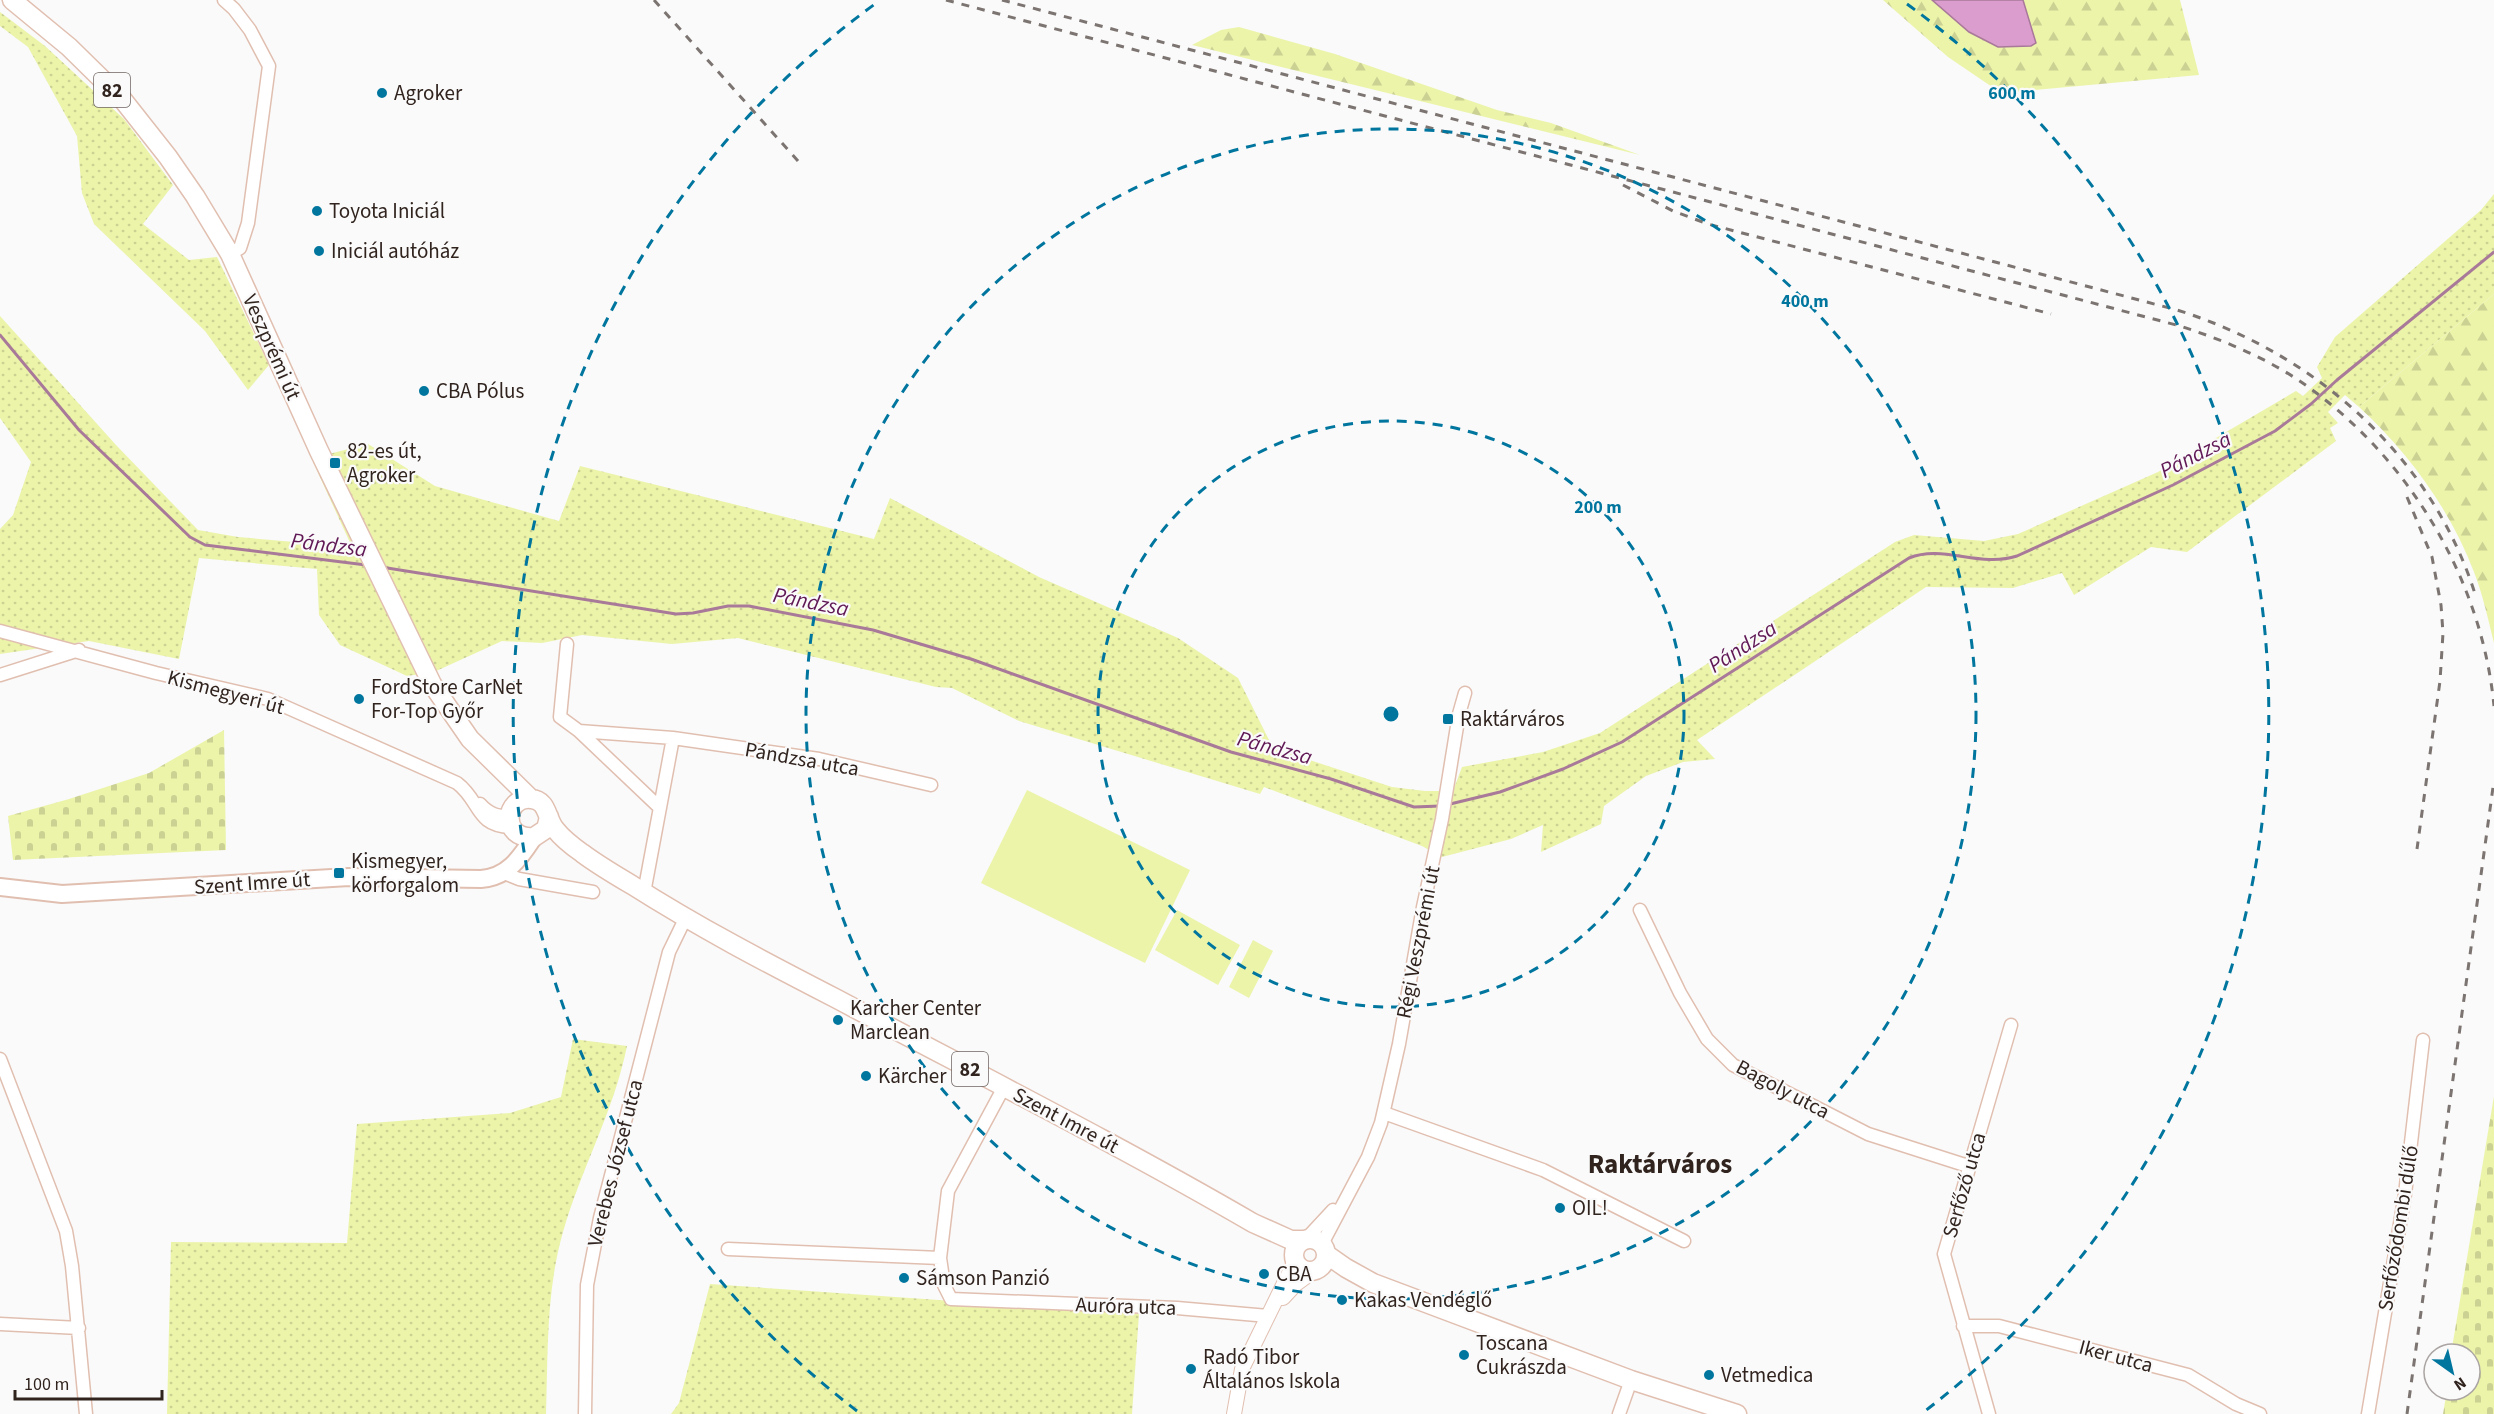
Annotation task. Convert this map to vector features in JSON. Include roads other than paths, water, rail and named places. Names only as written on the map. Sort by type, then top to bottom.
[{"type":"main road","name":"Veszprémi út","points":[[12,0],[69,47],[123,100],[168,156],[230,254],[319,451],[432,684],[482,760],[509,788],[520,826]]},
{"type":"main road","name":"Veszprémi út","points":[[470,739],[531,799]]},
{"type":"main road","name":"82","points":[[531,799],[543,805],[549,817]]},
{"type":"main road","points":[[504,873],[519,860],[520,801],[531,799]]},
{"type":"main road","points":[[520,826],[546,829],[549,817]]},
{"type":"main road","name":"Szent Imre út","points":[[549,817],[550,823],[561,836],[594,862]]},
{"type":"main road","name":"Szent Imre út","points":[[520,826],[594,862],[685,919],[1004,1087],[1253,1223],[1373,1282],[1631,1380],[1737,1414]]},
{"type":"main road","name":"Szent Imre út","points":[[0,887],[62,894],[349,877],[481,879],[498,877],[504,873]]},
{"type":"main road","name":"Szent Imre út","points":[[1253,1223],[1294,1259]]},
{"type":"main road","points":[[1294,1259],[1296,1247],[1315,1252]]},
{"type":"main road","name":"82","points":[[1294,1259],[1306,1270],[1315,1252]]},
{"type":"street","points":[[224,0],[250,30],[269,66],[245,238],[240,248],[230,254]]},
{"type":"street","name":"Kismegyeri út","points":[[0,631],[79,650],[156,673],[268,699],[457,783],[490,813],[506,816],[520,826]]},
{"type":"street","points":[[567,644],[560,717],[579,731],[659,807]]},
{"type":"street","points":[[0,675],[79,650]]},
{"type":"street","name":"Régi Veszprémi út","points":[[1315,1252],[1368,1157],[1384,1113],[1448,788],[1459,714],[1465,693]]},
{"type":"street","name":"Pándzsa utca","points":[[579,731],[672,738],[819,759],[931,785]]},
{"type":"street","points":[[644,893],[672,738]]},
{"type":"street","name":"Szent Imre út","points":[[504,873],[519,879],[593,892]]},
{"type":"street","name":"Bagoly utca","points":[[1641,910],[1680,993],[1696,1021],[1707,1039],[1733,1065],[1868,1134],[1968,1166]]},
{"type":"street","name":"Verebes József utca","points":[[585,1414],[587,1285],[598,1229],[669,952],[685,919]]},
{"type":"street","name":"Serfőző utca","points":[[1989,1414],[1944,1254],[2011,1025]]},
{"type":"street","name":"Serfőződombi dűlő","points":[[2368,1414],[2405,1194],[2423,1040]]},
{"type":"street","points":[[0,1059],[66,1231],[79,1328],[86,1414]]},
{"type":"street","points":[[728,1249],[940,1258],[948,1191],[1004,1087]]},
{"type":"street","points":[[1384,1113],[1543,1170],[1684,1240]]},
{"type":"street","points":[[1268,1316],[1296,1284],[1315,1252]]},
{"type":"street","name":"Auróra utca","points":[[940,1258],[944,1285],[951,1299],[1177,1308],[1268,1316]]},
{"type":"street","points":[[1236,1414],[1242,1369],[1294,1259]]},
{"type":"street","points":[[0,1324],[79,1328]]},
{"type":"street","name":"Iker utca","points":[[1963,1326],[2000,1326],[2187,1375],[2236,1404],[2260,1414]]},
{"type":"street","points":[[1619,1414],[1631,1380]]},
{"type":"waterway","name":"Pándzsa","points":[[1446,805],[1500,792],[1563,769],[1622,742],[1909,558],[1935,553],[1989,559],[2017,556],[2173,485],[2275,431],[2311,404],[2337,380],[2494,252]]},
{"type":"waterway","name":"Pándzsa","points":[[0,335],[79,430],[190,537],[205,545],[366,565]]},
{"type":"waterway","name":"Pándzsa","points":[[381,567],[676,614],[728,606],[749,606],[873,630],[971,659],[1231,752],[1331,779],[1414,807],[1440,806]]},
{"type":"railway","points":[[654,0],[798,161]]},
{"type":"railway","points":[[946,0],[2180,326],[2248,352],[2281,369],[2311,389],[2347,418],[2410,488],[2436,528],[2457,570],[2474,614],[2487,659],[2494,706]]},
{"type":"railway","points":[[1002,0],[2177,310],[2228,329],[2276,353],[2321,383],[2362,417],[2399,456],[2431,499],[2456,546],[2476,597]]},
{"type":"railway","points":[[1623,185],[1673,211],[1708,224],[2051,314]]},
{"type":"railway","points":[[2407,497],[2432,557],[2441,605],[2443,633],[2440,681],[2417,849]]},
{"type":"railway","points":[[2407,1414],[2494,780]]},
{"type":"place","name":"Agroker","points":[[382,93]]},
{"type":"place","name":"Toyota Iniciál","points":[[317,211]]},
{"type":"place","name":"Iniciál autóház","points":[[319,251]]},
{"type":"place","name":"CBA Pólus","points":[[424,391]]},
{"type":"place","name":"82-es út, Agroker","points":[[335,463]]},
{"type":"place","name":"FordStore CarNet For-Top Győr","points":[[359,699]]},
{"type":"place","name":"Raktárváros","points":[[1448,719]]},
{"type":"place","name":"Kismegyer, körforgalom","points":[[339,873]]},
{"type":"place","name":"Karcher Center Marclean","points":[[838,1020]]},
{"type":"place","name":"Kärcher","points":[[866,1076]]},
{"type":"place","name":"OIL!","points":[[1560,1208]]},
{"type":"place","name":"CBA","points":[[1264,1274]]},
{"type":"place","name":"Sámson Panzió","points":[[904,1278]]},
{"type":"place","name":"Kakas Vendéglő","points":[[1342,1300]]},
{"type":"place","name":"Toscana Cukrászda","points":[[1464,1355]]},
{"type":"place","name":"Radó Tibor Általános Iskola","points":[[1191,1369]]},
{"type":"place","name":"Vetmedica","points":[[1709,1375]]},
{"type":"district","name":"Raktárváros","points":[[1660,1164]]}]
